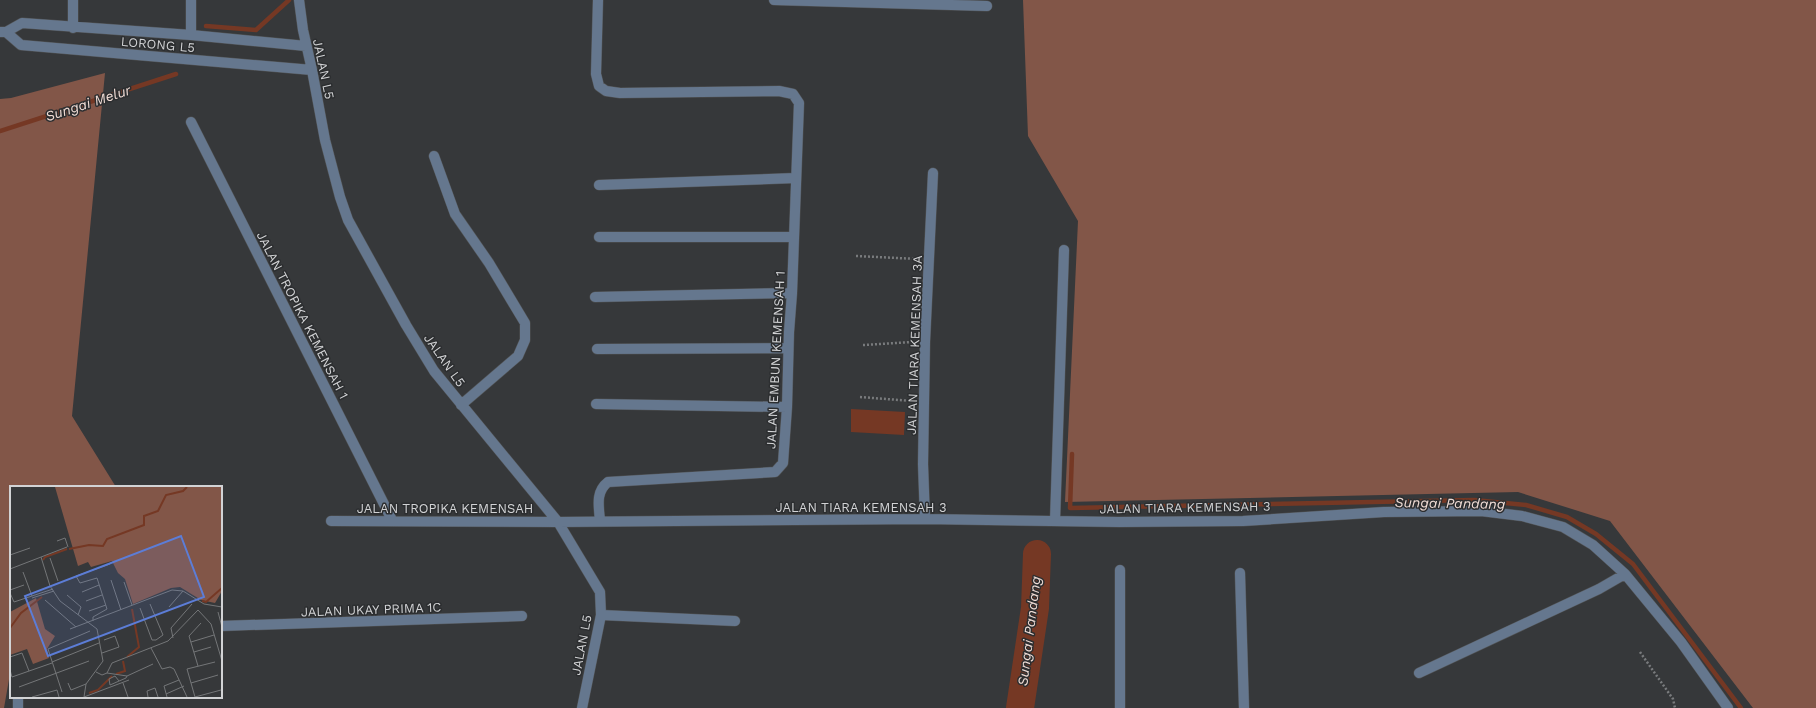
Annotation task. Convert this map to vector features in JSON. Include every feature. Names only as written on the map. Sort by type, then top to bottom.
[{"type":"street","points":[[73,0],[73,28]]},
{"type":"street","name":"LORONG L5","points":[[191,0],[192,35]]},
{"type":"street","name":"JALAN L5","points":[[299,0],[324,140],[348,220],[406,325],[434,371],[558,522],[600,592],[601,615],[582,708]]},
{"type":"street","name":"JALAN EMBUN KEMENSAH 1","points":[[598,0],[596,74],[599,86],[606,91],[620,93],[787,92],[793,94],[799,103],[792,293],[788,348],[787,407],[783,463],[774,472],[608,482],[602,487],[599,496],[600,521]]},
{"type":"street","points":[[774,0],[987,6]]},
{"type":"street","name":"LORONG L5","points":[[3,32],[22,24],[192,35],[306,46]]},
{"type":"street","name":"LORONG L5","points":[[3,32],[21,45],[312,70]]},
{"type":"street","name":"JALAN TROPIKA KEMENSAH 1","points":[[191,122],[392,520]]},
{"type":"street","points":[[434,156],[455,214],[489,262],[519,311],[525,323],[526,332],[522,350],[518,356],[461,405]]},
{"type":"street","name":"JALAN TIARA KEMENSAH 3A","points":[[925,519],[923,464],[925,342],[933,173]]},
{"type":"street","points":[[600,185],[796,178]]},
{"type":"street","points":[[599,237],[794,237]]},
{"type":"street","points":[[1055,520],[1064,250]]},
{"type":"street","points":[[595,297],[792,293]]},
{"type":"street","points":[[597,349],[788,348]]},
{"type":"street","points":[[596,404],[787,407]]},
{"type":"street","name":"JALAN TIARA KEMENSAH 3","points":[[558,522],[925,519],[1243,521],[1384,512],[1481,511],[1522,516],[1563,527],[1593,545],[1625,574],[1681,642],[1728,708]]},
{"type":"street","name":"JALAN TROPIKA KEMENSAH","points":[[331,521],[392,520],[558,522]]},
{"type":"street","points":[[1120,570],[1120,708]]},
{"type":"street","points":[[1240,573],[1244,708]]},
{"type":"street","points":[[1419,673],[1599,589],[1625,574]]},
{"type":"street","points":[[601,615],[735,622]]},
{"type":"street","name":"JALAN UKAY PRIMA 1C","points":[[222,626],[522,616]]},
{"type":"path","points":[[856,256],[930,259]]},
{"type":"path","points":[[863,345],[925,342]]},
{"type":"path","points":[[860,397],[924,401]]},
{"type":"path","points":[[1640,652],[1673,699],[1675,708]]},
{"type":"shaded area","points":[[1023,0],[1816,0],[1816,708],[1753,708],[1610,521],[1518,492],[1065,502],[1078,221],[1028,136]]},
{"type":"shaded area","points":[[105,73],[72,416],[115,486],[10,486],[10,674],[4,708],[0,708],[0,99],[11,98]]},
{"type":"shaded area","points":[[851,409],[905,412],[904,435],[851,432]]},
{"type":"waterway","name":"Sungai Melur","points":[[206,26],[256,30],[289,0]]},
{"type":"waterway","name":"Sungai Melur","points":[[0,131],[176,74]]},
{"type":"waterway","name":"Sungai Pandang","points":[[1072,454],[1070,508],[1474,500],[1526,505],[1567,517],[1596,534],[1633,564],[1741,708]]},
{"type":"waterway","name":"Sungai Pandang","points":[[1020,708],[1035,608],[1037,554]]}]
